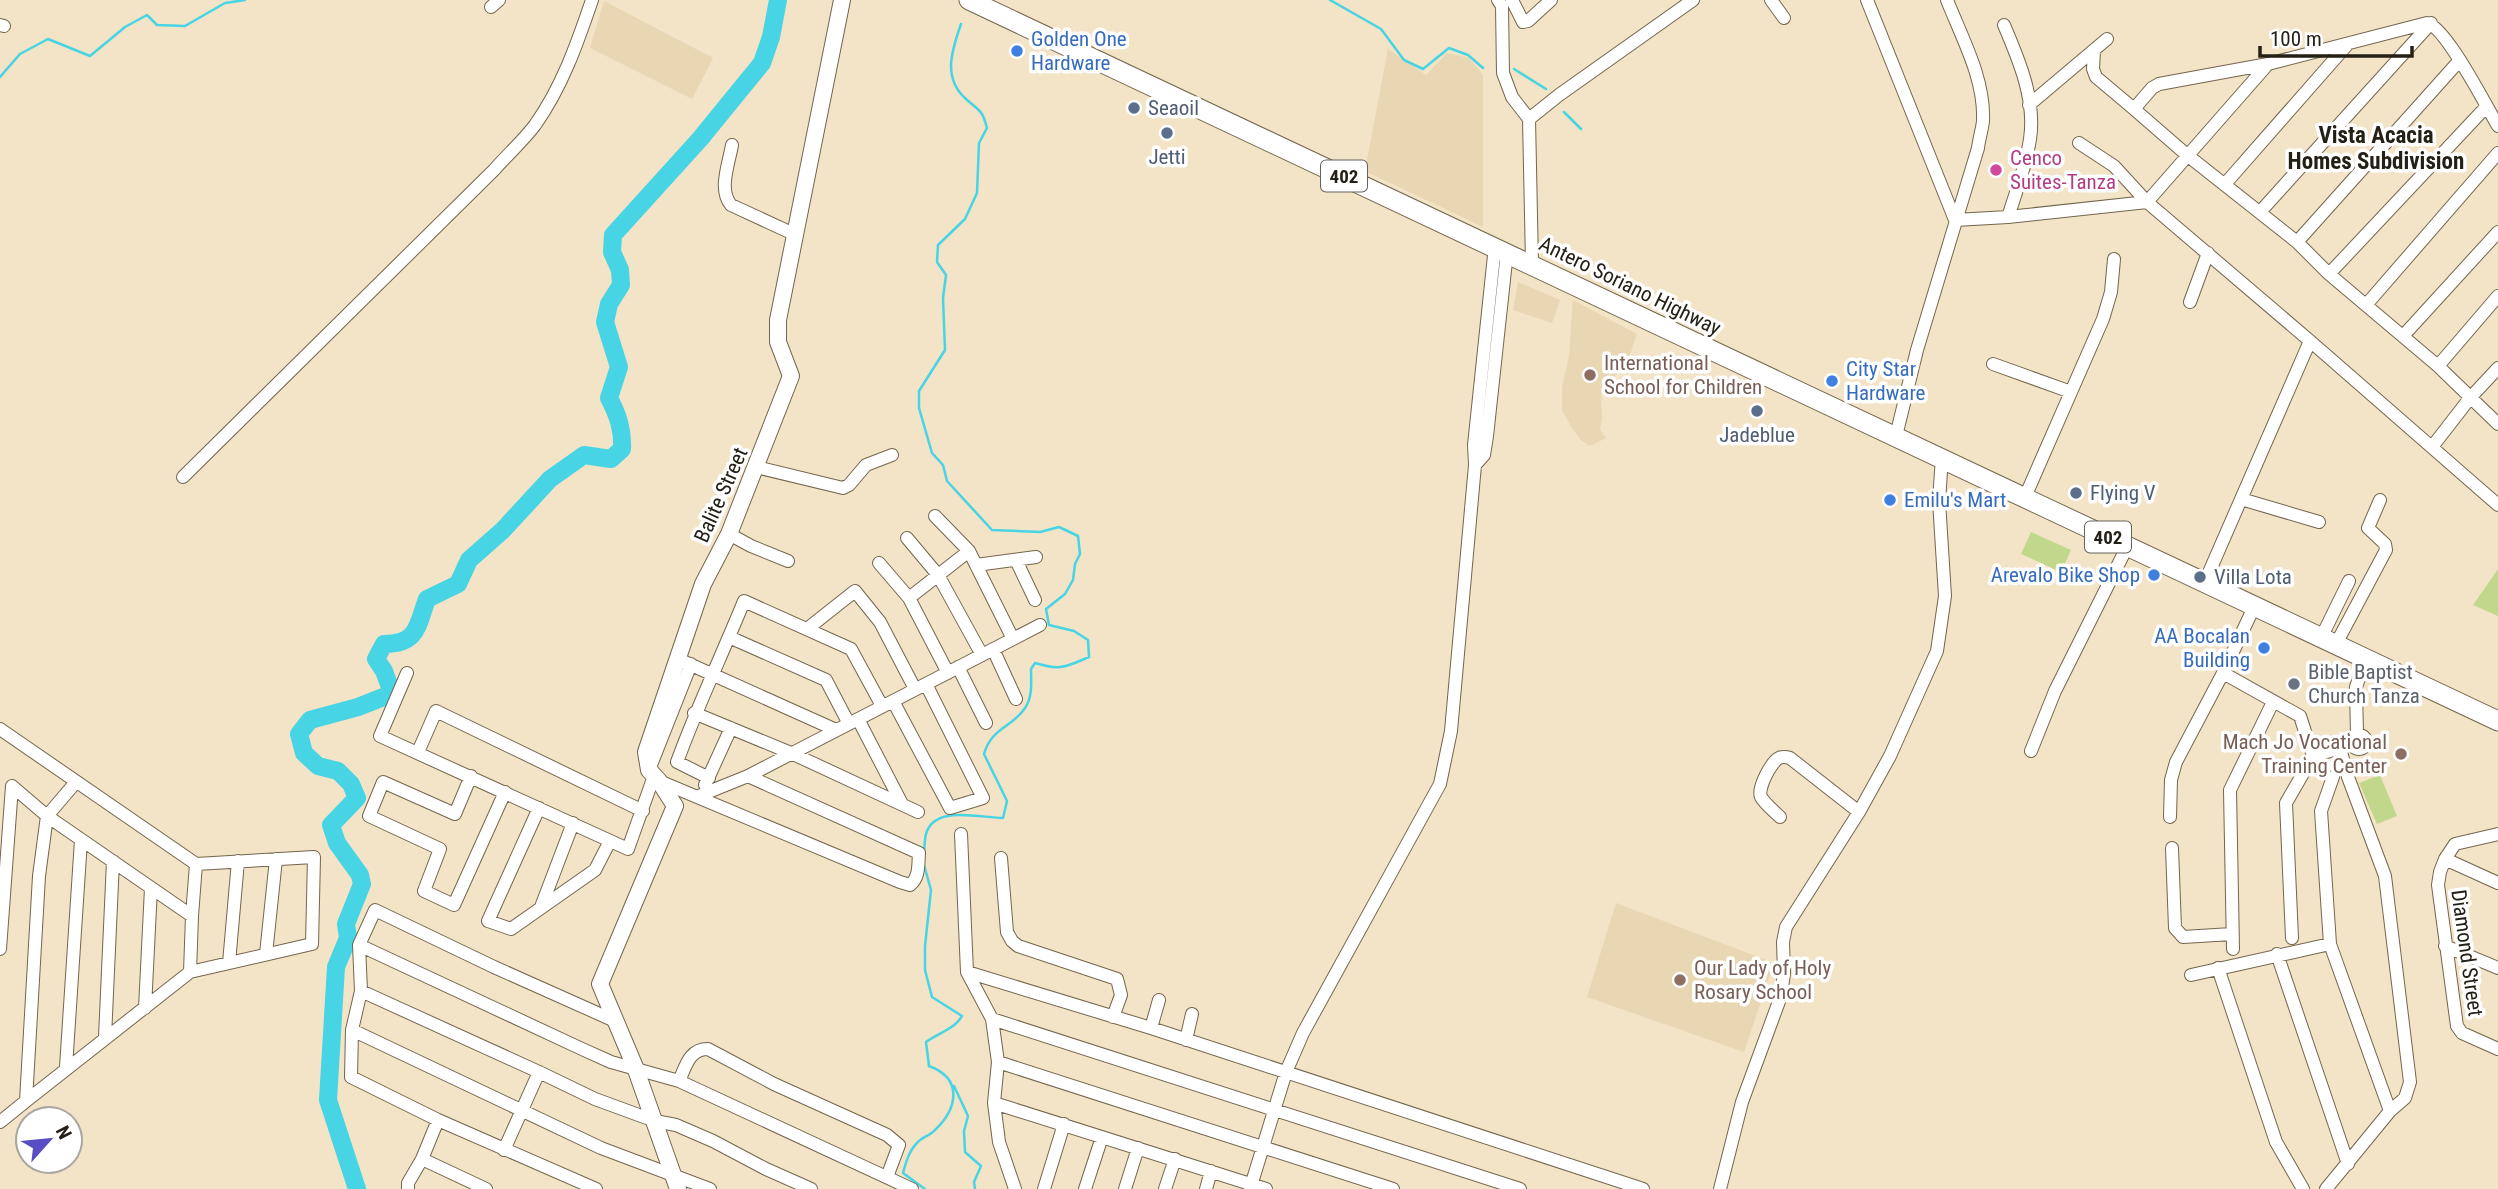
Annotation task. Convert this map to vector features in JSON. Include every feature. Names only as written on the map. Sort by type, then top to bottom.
[{"type":"main road","name":"Antero Soriano Highway","points":[[969,0],[1532,263],[1717,354],[1942,457],[2204,584],[2498,721]]},
{"type":"street","points":[[183,477],[494,170],[534,127],[558,89],[592,0]]},
{"type":"street","name":"Balite Street","points":[[615,1021],[600,984],[675,806],[654,776],[646,752],[684,662],[703,584],[729,534],[791,376],[777,333],[842,0]]},
{"type":"street","points":[[1498,0],[1502,6],[1503,73],[1512,97],[1529,119],[1532,263]]},
{"type":"street","points":[[1512,0],[1523,22],[1528,21],[1551,0]]},
{"type":"street","points":[[1529,119],[1693,0]]},
{"type":"street","points":[[1771,0],[1783,18]]},
{"type":"street","points":[[1867,0],[1955,220]]},
{"type":"street","points":[[1896,436],[1917,350],[1978,148],[1983,122],[1976,72],[1947,0]]},
{"type":"street","points":[[2134,109],[2152,88],[2159,84],[2268,64],[2431,23]]},
{"type":"street","points":[[2431,23],[2460,60],[2498,126]]},
{"type":"street","points":[[2260,212],[2431,23]]},
{"type":"street","points":[[2004,25],[2021,66],[2029,105],[2031,136],[2008,217]]},
{"type":"street","points":[[2029,105],[2108,38]]},
{"type":"street","points":[[2225,184],[2347,44]]},
{"type":"street","points":[[2094,51],[2093,69],[2096,77],[2187,155],[2297,242],[2329,274],[2438,366],[2498,424]]},
{"type":"street","points":[[2297,242],[2460,60]]},
{"type":"street","points":[[1955,220],[2147,202],[2268,64]]},
{"type":"street","points":[[2329,274],[2486,107]]},
{"type":"street","points":[[2079,143],[2114,166],[2147,202],[2498,505]]},
{"type":"street","points":[[732,145],[724,189],[725,198],[731,205],[796,235]]},
{"type":"street","points":[[2366,305],[2498,153]]},
{"type":"street","points":[[2403,336],[2498,232]]},
{"type":"street","points":[[1251,1187],[1286,1072],[1303,1033],[1440,784],[1451,731],[1475,465],[1484,455],[1487,436],[1501,249]]},
{"type":"street","points":[[2190,302],[2208,253]]},
{"type":"street","points":[[2025,497],[2103,319],[2114,259]]},
{"type":"street","points":[[2438,366],[2498,296]]},
{"type":"street","points":[[2204,584],[2310,341]]},
{"type":"street","points":[[1993,364],[2071,392]]},
{"type":"street","points":[[2432,447],[2470,398],[2498,368]]},
{"type":"street","points":[[756,467],[843,488],[849,485],[866,465],[892,455]]},
{"type":"street","points":[[1720,1189],[1742,1102],[1781,996],[1786,926],[1859,812],[1890,756],[1937,651],[1945,596],[1939,501],[1942,457]]},
{"type":"street","points":[[2241,499],[2319,523]]},
{"type":"street","points":[[2329,641],[2386,550],[2385,544],[2368,528],[2380,500]]},
{"type":"street","points":[[935,516],[969,551],[1013,639]]},
{"type":"street","points":[[729,534],[788,561]]},
{"type":"street","points":[[906,538],[938,575],[1016,699]]},
{"type":"street","points":[[2031,751],[2055,691],[2127,547]]},
{"type":"street","points":[[909,598],[969,551]]},
{"type":"street","points":[[976,565],[1035,557]]},
{"type":"street","points":[[1016,559],[1035,600]]},
{"type":"street","points":[[879,563],[909,598],[986,723]]},
{"type":"street","points":[[2329,641],[2349,581]]},
{"type":"street","points":[[709,778],[677,762],[694,713],[714,674],[744,601],[851,649],[888,704],[950,808],[983,798],[921,687],[880,622],[855,591],[807,629]]},
{"type":"street","points":[[2170,817],[2172,772],[2254,607]]},
{"type":"street","points":[[700,797],[748,776],[1040,625]]},
{"type":"street","points":[[729,637],[826,680],[854,721],[902,804]]},
{"type":"street","points":[[2366,658],[2356,687],[2344,745],[2321,811],[2330,944],[2390,1111]]},
{"type":"street","points":[[684,662],[836,730]]},
{"type":"street","points":[[407,673],[380,736],[628,849],[654,776],[900,882],[910,885],[915,881],[919,853],[748,776]]},
{"type":"street","points":[[2223,673],[2300,716],[2313,756]]},
{"type":"street","points":[[2233,949],[2230,790],[2273,702]]},
{"type":"street","points":[[418,752],[436,711],[643,811]]},
{"type":"street","points":[[694,713],[791,753],[918,812]]},
{"type":"street","points":[[700,797],[731,728]]},
{"type":"street","points":[[0,729],[196,864],[314,857],[313,943],[190,972],[0,1122]]},
{"type":"street","points":[[2292,938],[2286,803],[2313,756],[2344,745]]},
{"type":"street","points":[[2326,1189],[2390,1111],[2406,1098],[2410,1082],[2385,876],[2348,778],[2344,745]]},
{"type":"street","points":[[1780,817],[1761,797],[1760,792],[1769,771],[1782,757],[1790,758],[1859,812]]},
{"type":"street","points":[[471,776],[455,814],[383,782],[369,816],[440,849],[424,891],[454,905],[505,792]]},
{"type":"street","points":[[2333,777],[2348,778]]},
{"type":"street","points":[[0,778],[47,816],[192,916]]},
{"type":"street","points":[[26,1101],[39,876],[47,816],[76,782]]},
{"type":"street","points":[[0,949],[12,786]]},
{"type":"street","points":[[539,808],[488,921],[512,929],[595,870],[610,841]]},
{"type":"street","points":[[541,908],[573,823]]},
{"type":"street","points":[[961,834],[967,972],[992,1019],[998,1062],[994,1103],[999,1142],[1015,1189]]},
{"type":"street","points":[[2498,834],[2455,844],[2445,859],[2498,883]]},
{"type":"street","points":[[66,1068],[81,840]]},
{"type":"street","points":[[2172,848],[2175,928],[2178,934],[2183,937],[2232,934]]},
{"type":"street","points":[[1002,858],[1007,932],[1012,941],[1018,946],[1117,979],[1121,995],[1113,1017]]},
{"type":"street","points":[[266,954],[276,859]]},
{"type":"street","name":"Diamond Street","points":[[2445,859],[2438,885],[2455,1021],[2459,1030],[2498,1049]]},
{"type":"street","points":[[229,963],[239,861]]},
{"type":"street","points":[[105,1037],[113,862]]},
{"type":"street","points":[[190,972],[196,864]]},
{"type":"street","points":[[145,1008],[151,887]]},
{"type":"street","points":[[596,1189],[438,1120],[351,1077],[352,1030],[361,992],[359,945],[375,910],[615,1021],[635,1067],[676,1182]]},
{"type":"street","points":[[2191,975],[2330,944]]},
{"type":"street","points":[[359,945],[611,1062],[680,1081],[912,1189]]},
{"type":"street","points":[[2445,946],[2498,968]]},
{"type":"street","points":[[2277,954],[2348,1164]]},
{"type":"street","points":[[2218,968],[2276,1142],[2303,1189]]},
{"type":"street","points":[[967,972],[1152,1028],[1643,1189]]},
{"type":"street","points":[[361,992],[594,1099],[655,1121],[676,1125],[713,1141],[811,1189]]},
{"type":"street","points":[[1152,1028],[1159,1000]]},
{"type":"street","points":[[1186,1040],[1192,1014]]},
{"type":"street","points":[[992,1019],[1520,1189]]},
{"type":"street","points":[[352,1030],[676,1182],[710,1189]]},
{"type":"street","points":[[680,1081],[691,1054],[700,1049],[708,1049],[774,1084],[887,1135],[899,1144],[887,1177]]},
{"type":"street","points":[[998,1062],[1393,1189]]},
{"type":"street","points":[[505,1150],[538,1072]]},
{"type":"street","points":[[994,1103],[1175,1159],[1251,1187],[1266,1189]]},
{"type":"street","points":[[408,1189],[408,1183],[422,1159],[438,1120]]},
{"type":"street","points":[[1044,1189],[1063,1124]]},
{"type":"street","points":[[1085,1189],[1102,1136]]},
{"type":"street","points":[[1125,1189],[1138,1148]]},
{"type":"street","points":[[422,1159],[485,1189]]},
{"type":"street","points":[[1165,1189],[1175,1159]]},
{"type":"street","points":[[1206,1189],[1211,1171]]},
{"type":"shaded area","points":[[604,1],[713,58],[692,99],[590,48]]},
{"type":"shaded area","points":[[1388,49],[1426,75],[1447,53],[1469,58],[1483,75],[1483,227],[1365,171]]},
{"type":"shaded area","points":[[1518,282],[1560,300],[1552,323],[1513,310]]},
{"type":"shaded area","name":"International School for Children","points":[[1573,300],[1637,334],[1627,363],[1601,390],[1600,430],[1606,438],[1590,446],[1581,440],[1562,410],[1562,388],[1569,356]]},
{"type":"shaded area","name":"Our Lady of Holy Rosary School","points":[[1616,903],[1774,963],[1744,1052],[1587,997]]},
{"type":"green space","points":[[2031,532],[2071,550],[2061,572],[2021,554]]},
{"type":"green space","points":[[2498,569],[2498,616],[2473,605]]},
{"type":"green space","points":[[2380,775],[2397,816],[2377,824],[2359,783]]},
{"type":"waterway","points":[[0,77],[20,54],[48,39],[90,56],[125,27],[147,15],[157,25],[185,26],[225,3],[245,0]]},
{"type":"waterway","points":[[357,1189],[328,1100],[336,967],[348,938],[346,924],[362,884],[360,875],[337,843],[331,825],[357,798],[351,784],[338,771],[318,766],[304,753],[299,734],[310,720],[386,696],[391,690],[376,659],[384,644],[404,641],[410,637],[418,625],[427,599],[458,584],[469,560],[503,530],[550,479],[584,455],[611,459],[622,449],[619,423],[609,398],[619,367],[605,322],[609,304],[621,285],[620,270],[612,252],[613,235],[700,139],[762,63],[771,37],[778,0]]},
{"type":"waterway","points":[[1330,0],[1381,29],[1404,60],[1423,69],[1449,48],[1468,55],[1483,68]]},
{"type":"waterway","points":[[924,852],[927,831],[934,822],[942,818],[951,815],[1003,818],[1007,801],[984,754],[988,745],[1028,704],[1031,669],[1035,663],[1063,667],[1089,657],[1088,640],[1074,631],[1049,625],[1046,609],[1065,594],[1073,580],[1075,564],[1080,554],[1078,536],[1059,527],[1040,532],[992,530],[947,481],[943,465],[932,453],[919,408],[919,391],[945,350],[943,298],[946,275],[937,262],[938,245],[965,219],[977,193],[979,143],[987,128],[984,117],[959,91],[951,73],[952,54],[961,24]]},
{"type":"waterway","points":[[1514,69],[1546,89]]},
{"type":"waterway","points":[[1564,112],[1581,129]]},
{"type":"waterway","points":[[924,865],[931,890],[925,970],[932,997],[962,1016],[951,1028],[926,1042],[929,1066],[948,1079],[953,1095],[952,1104],[942,1122],[914,1146],[905,1165],[903,1173],[925,1189]]},
{"type":"waterway","points":[[954,1086],[968,1116],[964,1131],[965,1152],[981,1166],[974,1182],[975,1189]]},
{"type":"place","name":"Golden One Hardware","points":[[1017,51]]},
{"type":"place","name":"Seaoil","points":[[1134,108]]},
{"type":"place","name":"Jetti","points":[[1167,133]]},
{"type":"place","name":"Cenco Suites-Tanza","points":[[1996,170]]},
{"type":"place","name":"International School for Children","points":[[1590,375]]},
{"type":"place","name":"City Star Hardware","points":[[1832,381]]},
{"type":"place","name":"Jadeblue","points":[[1757,411]]},
{"type":"place","name":"Flying V","points":[[2076,493]]},
{"type":"place","name":"Emilu's Mart","points":[[1890,500]]},
{"type":"place","name":"Arevalo Bike Shop","points":[[2154,575]]},
{"type":"place","name":"Villa Lota","points":[[2200,577]]},
{"type":"place","name":"AA Bocalan Building","points":[[2264,648]]},
{"type":"place","name":"Bible Baptist Church Tanza","points":[[2294,684]]},
{"type":"place","name":"Mach Jo Vocational Training Center","points":[[2401,754]]},
{"type":"place","name":"Our Lady of Holy Rosary School","points":[[1680,980]]},
{"type":"district","name":"Vista Acacia Homes Subdivision","points":[[2376,148]]}]
